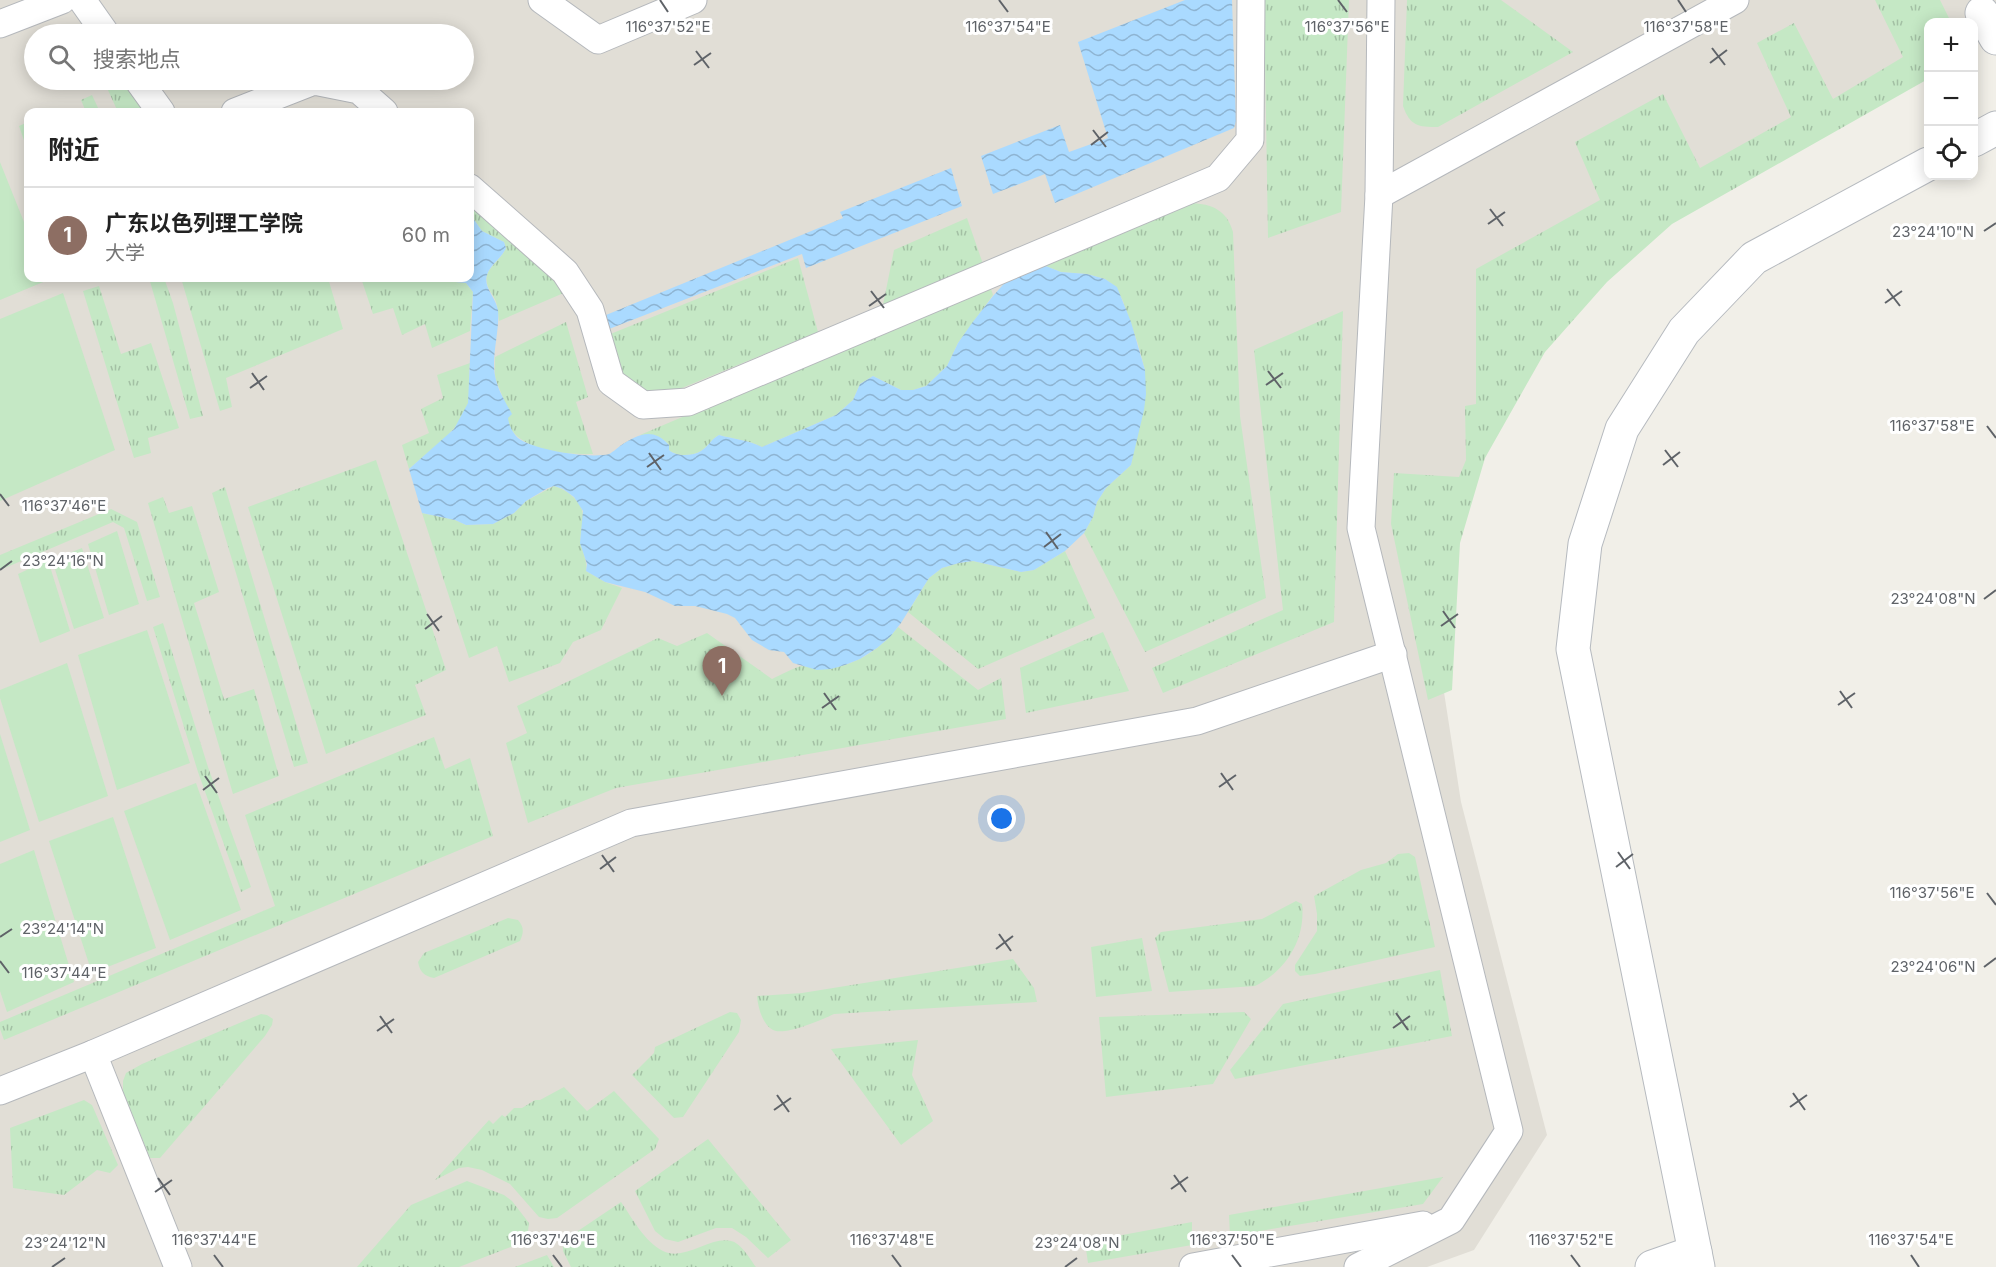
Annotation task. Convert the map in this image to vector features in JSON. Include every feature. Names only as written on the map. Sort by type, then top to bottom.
[{"type":"street","points":[[0,24],[62,0]]},
{"type":"street","points":[[82,0],[99,24]]},
{"type":"street","points":[[542,0],[598,40],[693,0]]},
{"type":"street","points":[[474,192],[565,272],[591,310],[611,382],[643,405],[688,402],[1218,178],[1250,140],[1251,0]]},
{"type":"street","points":[[1358,1267],[1451,1220],[1509,1131],[1361,528],[1379,195],[1381,0]]},
{"type":"street","points":[[1379,195],[1735,0]]},
{"type":"street","points":[[146,90],[159,108]]},
{"type":"street","points":[[245,108],[291,90]]},
{"type":"street","points":[[359,90],[379,108]]},
{"type":"street","points":[[1978,138],[1996,128]]},
{"type":"street","points":[[1652,1267],[1697,1259],[1573,649],[1586,544],[1622,429],[1684,331],[1754,258],[1924,167]]},
{"type":"street","points":[[0,1091],[93,1054],[632,823],[1197,721],[1393,654]]},
{"type":"street","points":[[93,1054],[178,1267]]},
{"type":"street","points":[[1193,1267],[1451,1220]]},
{"type":"shaded area","points":[[0,0],[1996,0],[1996,5],[1973,18],[1924,18],[1924,70],[1661,218],[1503,395],[1428,589],[1461,802],[1547,1135],[1474,1250],[1427,1267],[0,1267]]},
{"type":"green space","points":[[1264,0],[1349,0],[1341,212],[1268,238]]},
{"type":"green space","points":[[1407,0],[1501,0],[1573,52],[1438,127],[1420,126],[1409,118],[1403,106]]},
{"type":"green space","points":[[1875,0],[1940,0],[1949,18],[1924,18],[1924,81],[1672,224],[1607,282],[1545,352],[1485,458],[1460,543],[1452,690],[1428,700],[1391,524],[1394,473],[1459,477],[1466,460],[1465,406],[1476,404],[1476,269],[1600,200],[1575,142],[1663,94],[1700,168],[1791,117],[1757,43],[1794,23],[1833,99],[1903,57]]},
{"type":"green space","points":[[108,90],[130,90],[144,108],[116,108]]},
{"type":"green space","points":[[92,95],[98,108],[84,108],[81,100]]},
{"type":"green space","points":[[24,124],[24,140],[19,126]]},
{"type":"green space","points":[[0,162],[24,222],[24,282],[43,282],[0,300]]},
{"type":"green space","points":[[1191,203],[1206,205],[1223,213],[1233,232],[1240,416],[1266,598],[1145,652],[1084,533],[1093,517],[1097,502],[1106,488],[1131,465],[1145,370],[1123,301],[1116,287],[1105,279],[1087,274],[1061,272],[1043,265]]},
{"type":"green space","points":[[474,205],[511,237],[566,292],[499,321],[496,302],[486,279],[490,269],[506,248],[504,242],[482,231],[474,220]]},
{"type":"green space","points":[[967,218],[983,264],[883,305],[894,250]]},
{"type":"green space","points":[[798,258],[818,332],[677,390],[645,392],[622,377],[608,335]]},
{"type":"green space","points":[[150,282],[165,282],[173,303],[203,416],[190,419]]},
{"type":"green space","points":[[182,282],[329,282],[343,329],[226,378],[232,407],[220,411]]},
{"type":"green space","points":[[362,282],[456,282],[466,283],[473,292],[470,331],[432,348],[425,324],[402,335],[393,308],[373,314]]},
{"type":"green space","points":[[99,286],[121,354],[151,343],[179,428],[148,438],[151,453],[134,458],[83,291]]},
{"type":"green space","points":[[990,286],[993,295],[958,343],[947,366],[926,386],[913,390],[901,390],[873,376],[860,384],[853,400],[836,415],[762,447],[719,435],[698,453],[680,455],[669,450],[669,445],[659,437],[640,435]]},
{"type":"green space","points":[[63,293],[115,450],[0,501],[0,319]]},
{"type":"green space","points":[[1343,311],[1334,622],[1163,693],[1152,668],[1283,610],[1254,350]]},
{"type":"green space","points":[[566,322],[588,397],[576,402],[593,454],[546,450],[523,441],[509,425],[495,377],[495,357]]},
{"type":"green space","points":[[470,363],[469,400],[464,414],[443,440],[409,469],[402,445],[429,433],[421,409],[443,398],[437,375]]},
{"type":"green space","points":[[376,460],[446,670],[415,685],[426,715],[326,754],[248,507]]},
{"type":"green space","points":[[554,486],[571,495],[582,510],[581,539],[586,571],[605,582],[622,588],[601,630],[573,642],[560,663],[509,682],[497,646],[469,658],[422,513],[455,520],[466,525],[493,524],[514,513],[526,501]]},
{"type":"green space","points":[[225,487],[308,763],[294,767],[212,493]]},
{"type":"green space","points":[[163,497],[169,513],[192,506],[219,592],[194,603],[224,699],[254,689],[279,776],[233,794],[148,503]]},
{"type":"green space","points":[[111,509],[137,522],[160,597],[147,601],[124,528],[113,522],[0,570],[0,555]]},
{"type":"green space","points":[[117,531],[139,604],[109,615],[88,544]]},
{"type":"green space","points":[[82,548],[104,618],[74,629],[52,560]]},
{"type":"green space","points":[[1065,551],[1095,618],[978,669],[908,612],[929,578],[942,568],[973,561],[1021,572],[1034,570]]},
{"type":"green space","points":[[48,560],[70,631],[40,643],[18,574]]},
{"type":"green space","points":[[163,623],[208,767],[251,887],[241,892],[198,772],[153,627]]},
{"type":"green space","points":[[898,627],[978,690],[1001,678],[1006,719],[616,788],[528,823],[506,743],[527,733],[517,706],[658,638],[677,646],[707,633],[772,679],[802,666],[821,669],[854,662],[882,644]]},
{"type":"green space","points":[[147,630],[190,763],[117,790],[78,655]]},
{"type":"green space","points":[[1103,632],[1129,691],[1026,713],[1020,668]]},
{"type":"green space","points":[[67,663],[108,796],[39,822],[0,698],[0,690]]},
{"type":"green space","points":[[0,734],[30,830],[0,842]]},
{"type":"green space","points":[[434,737],[445,769],[470,758],[493,836],[4,1040],[0,1022],[275,906],[245,815]]},
{"type":"green space","points":[[196,783],[241,910],[170,940],[124,811]]},
{"type":"green space","points":[[113,817],[156,948],[92,973],[49,841]]},
{"type":"green space","points":[[34,850],[74,982],[7,1012],[0,991],[0,864]]},
{"type":"green space","points":[[1409,853],[1415,857],[1435,947],[1300,976],[1295,971],[1295,965],[1317,931],[1314,896],[1361,870],[1386,863],[1398,854]]},
{"type":"green space","points":[[1296,901],[1302,904],[1301,929],[1297,941],[1285,963],[1266,980],[1255,986],[1169,992],[1155,938],[1161,932],[1262,919]]},
{"type":"green space","points":[[508,918],[518,920],[521,925],[523,932],[520,941],[434,978],[421,971],[418,962],[424,953]]},
{"type":"green space","points":[[1142,938],[1152,991],[1096,997],[1091,947]]},
{"type":"green space","points":[[1013,959],[1034,988],[1037,1002],[834,1014],[803,1026],[778,1031],[766,1024],[761,1015],[757,996],[802,993]]},
{"type":"green space","points":[[1440,970],[1452,1036],[1235,1079],[1230,1070],[1283,1004]]},
{"type":"green space","points":[[730,1012],[737,1013],[741,1020],[739,1032],[683,1117],[674,1118],[632,1075],[654,1053],[655,1047]]},
{"type":"green space","points":[[1244,1012],[1251,1019],[1213,1084],[1106,1097],[1099,1017]]},
{"type":"green space","points":[[261,1014],[273,1019],[265,1036],[160,1158],[150,1158],[123,1092],[126,1073],[142,1064]]},
{"type":"green space","points":[[918,1040],[912,1075],[933,1121],[901,1145],[831,1049]]},
{"type":"green space","points":[[564,1087],[587,1111],[614,1091],[659,1139],[655,1149],[557,1218],[539,1217],[510,1184],[482,1170],[459,1168],[435,1180],[489,1120],[493,1124],[514,1108],[522,1108]]},
{"type":"green space","points":[[84,1100],[92,1105],[118,1165],[110,1173],[97,1170],[64,1195],[13,1188],[10,1128]]},
{"type":"green space","points":[[708,1139],[791,1240],[768,1258],[746,1237],[732,1228],[716,1228],[678,1242],[665,1239],[655,1231],[635,1191]]},
{"type":"green space","points":[[1443,1177],[1423,1204],[1230,1236],[1229,1215]]},
{"type":"green space","points":[[467,1181],[504,1195],[512,1201],[529,1223],[527,1239],[459,1267],[357,1267],[411,1205]]},
{"type":"green space","points":[[621,1202],[645,1236],[663,1251],[671,1254],[680,1253],[714,1242],[731,1241],[742,1248],[756,1267],[571,1267],[563,1251],[563,1241]]},
{"type":"green space","points":[[1192,1222],[1192,1245],[1088,1263],[1085,1242]]},
{"type":"green space","points":[[547,1255],[554,1267],[515,1267]]},
{"type":"water","points":[[1185,0],[1232,0],[1236,121],[1234,128],[1055,203],[1045,174],[993,194],[981,156],[1060,125],[1069,152],[1108,138],[1078,42]]},
{"type":"water","points":[[951,168],[962,206],[806,268],[802,254],[609,329],[606,315],[843,218],[840,212]]},
{"type":"water","points":[[474,220],[482,231],[504,242],[506,248],[486,279],[498,310],[494,372],[499,389],[512,414],[508,418],[511,428],[518,438],[548,450],[589,455],[609,454],[633,438],[645,434],[663,439],[669,445],[669,450],[680,455],[698,453],[719,435],[762,447],[836,415],[853,400],[860,384],[873,376],[901,390],[913,390],[926,386],[947,366],[958,343],[972,323],[1009,278],[1043,265],[1061,272],[1087,274],[1105,279],[1117,287],[1131,322],[1145,370],[1144,410],[1131,465],[1106,488],[1097,502],[1093,517],[1084,533],[1065,551],[1034,570],[1021,572],[973,561],[942,568],[929,578],[901,623],[877,648],[845,665],[817,670],[793,663],[784,652],[769,650],[752,640],[735,618],[727,614],[695,606],[675,606],[645,592],[605,582],[586,571],[587,564],[580,543],[583,511],[574,497],[563,489],[554,486],[548,488],[526,501],[514,513],[493,524],[466,525],[455,520],[422,513],[409,469],[454,429],[468,403],[473,292],[466,283],[456,282],[474,282]]},
{"type":"place","name":"广东以色列理工学院","points":[[722,696]]}]
